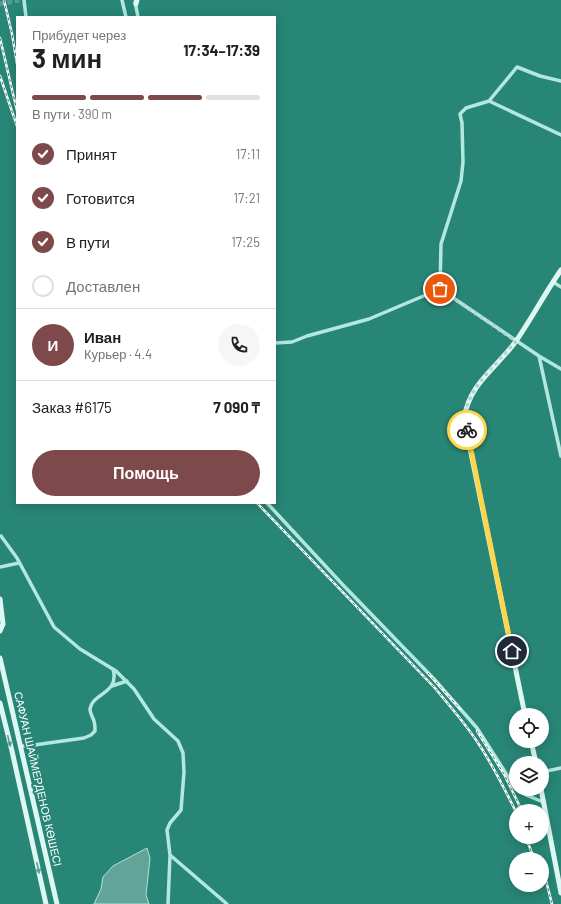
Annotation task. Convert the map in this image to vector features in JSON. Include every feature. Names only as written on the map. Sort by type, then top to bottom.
[{"type":"street","points":[[24,0],[26,16]]},
{"type":"street","points":[[122,0],[126,16]]},
{"type":"street","points":[[136,1],[138,16]]},
{"type":"street","points":[[440,289],[441,244],[461,181],[464,162],[462,123],[460,114],[466,108],[489,101],[517,67],[540,76],[561,81]]},
{"type":"street","points":[[489,101],[561,135]]},
{"type":"street","points":[[524,708],[464,419],[466,408],[474,390],[516,341],[561,270]]},
{"type":"street","points":[[553,282],[561,287]]},
{"type":"street","points":[[276,343],[292,342],[307,336],[369,318],[440,289]]},
{"type":"street","points":[[440,289],[516,341],[561,369]]},
{"type":"street","points":[[539,356],[561,456]]},
{"type":"street","points":[[268,504],[343,585],[434,679],[477,728],[509,777]]},
{"type":"street","points":[[1,536],[19,563],[54,627],[80,648],[114,669],[134,689],[154,719],[178,741],[183,753],[184,772],[181,810],[170,823],[167,830],[170,855],[168,904]]},
{"type":"street","points":[[0,567],[19,563]]},
{"type":"street","points":[[0,599],[3,624],[0,631]]},
{"type":"street","name":"САФУАН ШАЙМЕРДЕНОВ КӨШЕСІ","points":[[0,658],[56,904]]},
{"type":"street","points":[[111,687],[114,682],[114,669]]},
{"type":"street","points":[[20,746],[84,738],[91,735],[95,731],[90,710],[93,702],[111,687],[127,681]]},
{"type":"street","name":"САФУАН ШАЙМЕРДЕНОВ КӨШЕСІ","points":[[0,703],[46,904]]},
{"type":"street","points":[[549,771],[561,768]]},
{"type":"street","points":[[528,796],[543,802]]},
{"type":"street","points":[[542,796],[559,867],[561,893]]},
{"type":"street","points":[[170,855],[227,904]]},
{"type":"water","points":[[147,848],[150,858],[146,895],[149,904],[94,904],[101,889],[103,877],[113,866]]},
{"type":"tunnel","points":[[0,4],[19,0]]},
{"type":"railway","points":[[4,0],[16,58]]},
{"type":"railway","points":[[0,38],[16,107]]},
{"type":"railway","points":[[0,76],[16,123]]},
{"type":"railway","points":[[258,504],[434,687],[468,728],[483,751],[512,804]]},
{"type":"railway","points":[[428,673],[460,709]]},
{"type":"railway","points":[[477,731],[504,774],[519,804]]},
{"type":"railway","points":[[529,844],[531,852]]},
{"type":"railway","points":[[549,892],[552,904]]},
{"type":"way so far","points":[[440,289],[516,341],[474,390],[466,408],[464,419],[467,430]]},
{"type":"route","points":[[467,430],[512,651]]}]
